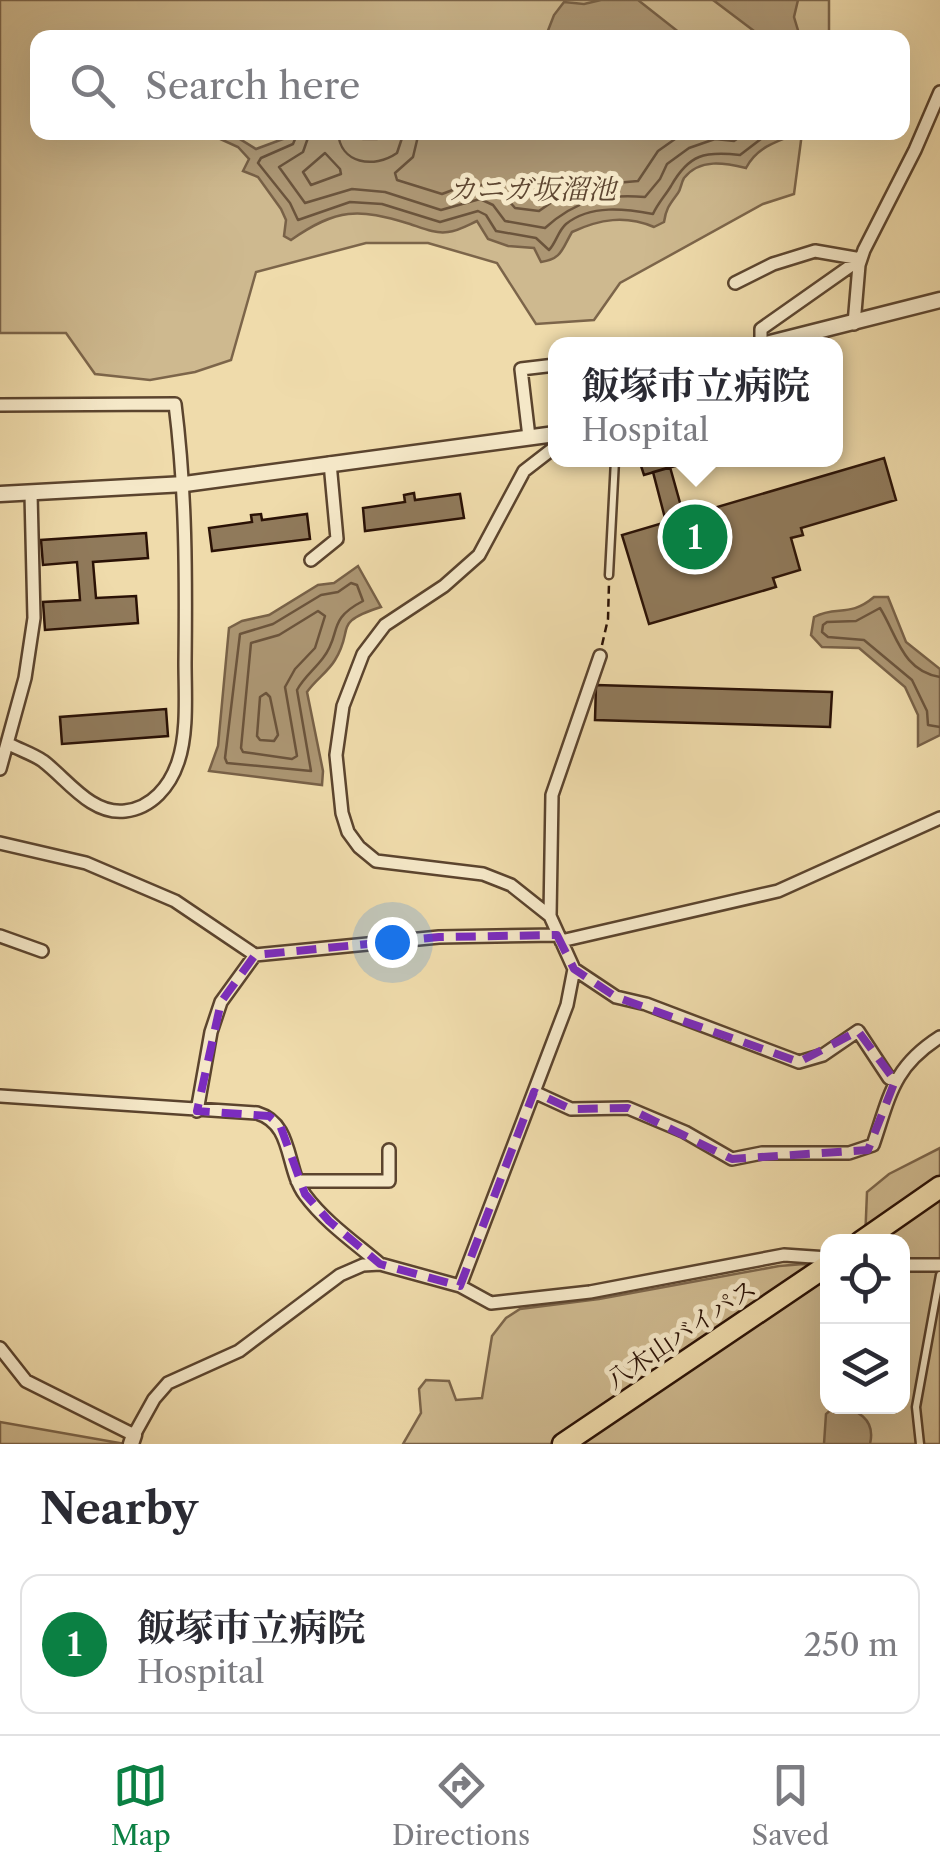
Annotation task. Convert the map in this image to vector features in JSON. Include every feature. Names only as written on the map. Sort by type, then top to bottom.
[{"type":"highway","points":[[872,1234],[940,1186]]},
{"type":"highway","name":"八木山バイパス","points":[[563,1444],[820,1267]]},
{"type":"street","points":[[854,324],[860,259],[940,92]]},
{"type":"street","points":[[735,283],[773,264],[815,252],[860,259]]},
{"type":"street","points":[[763,337],[761,329],[860,259]]},
{"type":"street","points":[[796,337],[940,300]]},
{"type":"street","points":[[529,437],[521,368],[548,366]]},
{"type":"street","points":[[0,405],[175,404],[185,484],[185,697],[180,758],[171,780],[160,796],[142,805],[126,811],[106,809],[88,800],[40,758],[8,744]]},
{"type":"street","points":[[0,494],[185,484],[548,435]]},
{"type":"street","points":[[548,452],[524,471],[479,554],[444,586],[385,626],[363,654],[343,706],[336,754],[342,813],[358,848],[376,861],[483,874],[511,885],[550,916]]},
{"type":"street","points":[[311,560],[336,539],[330,464]]},
{"type":"street","points":[[0,769],[25,678],[34,618],[31,494]]},
{"type":"street","points":[[600,656],[552,795],[550,916],[574,969],[616,996],[799,1062],[824,1055],[858,1032],[889,1078],[896,1082]]},
{"type":"street","points":[[0,843],[86,862],[175,901],[254,956],[439,937],[559,938],[778,891],[940,818]]},
{"type":"street","points":[[0,936],[42,951]]},
{"type":"street","points":[[197,1111],[211,1032],[221,1002],[254,956]]},
{"type":"street","points":[[460,1286],[567,1005],[574,969]]},
{"type":"street","points":[[534,1092],[571,1109],[628,1108],[685,1132],[732,1159],[762,1154],[849,1153],[873,1146],[896,1082],[909,1059],[940,1037]]},
{"type":"street","points":[[0,1096],[257,1112],[268,1116],[280,1125],[297,1181],[329,1221],[380,1264]]},
{"type":"street","points":[[297,1181],[388,1181],[390,1150]]},
{"type":"street","points":[[0,1348],[26,1381],[133,1440],[154,1399],[168,1383],[240,1351],[340,1275],[362,1265],[380,1264],[460,1286],[491,1303],[590,1292],[784,1256],[820,1265]]},
{"type":"street","points":[[910,1264],[940,1265]]},
{"type":"lane","points":[[609,575],[615,467]]},
{"type":"lane","points":[[920,1444],[916,1407],[940,1275]]},
{"type":"path","points":[[600,656],[608,620],[609,575]]},
{"type":"highlighted area","points":[[557,935],[574,969],[616,997],[799,1062],[858,1031],[895,1081],[868,1150],[732,1159],[628,1108],[571,1109],[534,1092],[460,1286],[380,1264],[329,1221],[305,1194],[280,1125],[269,1116],[197,1111],[221,1002],[255,955],[439,937]]},
{"type":"shaded area","points":[[0,0],[829,0],[829,30],[30,30],[30,140],[801,140],[794,194],[763,204],[620,283],[594,320],[536,324],[497,263],[428,243],[366,243],[256,272],[231,360],[195,372],[150,380],[95,374],[66,333],[0,333]]},
{"type":"shaded area","points":[[940,1148],[940,1444],[403,1444],[421,1413],[419,1389],[426,1380],[449,1381],[456,1400],[482,1398],[492,1336],[506,1318],[520,1309],[804,1264],[820,1270],[820,1414],[910,1414],[910,1234],[865,1234],[867,1192],[889,1174]]},
{"type":"shaded area","points":[[0,1422],[125,1444],[0,1444]]},
{"type":"water","points":[[638,0],[676,30],[548,30],[564,2]]},
{"type":"water","points":[[713,0],[798,0],[794,17],[798,30],[753,30]]},
{"type":"water","name":"カニガ坂溜池","points":[[222,140],[241,140],[256,149],[280,140],[780,140],[762,150],[746,168],[713,164],[697,167],[684,178],[664,222],[654,227],[623,220],[593,224],[572,232],[557,256],[541,262],[534,248],[508,246],[488,239],[477,221],[438,232],[376,215],[348,214],[322,222],[291,240],[284,236],[286,220],[281,209],[258,177],[243,171],[249,159],[238,147]]},
{"type":"water","points":[[358,566],[381,607],[350,622],[335,660],[307,692],[323,771],[322,785],[209,771],[218,746],[229,628],[269,615],[318,585],[334,583]]},
{"type":"water","points":[[874,597],[888,597],[906,642],[940,669],[940,735],[918,746],[918,715],[905,687],[859,648],[822,647],[811,635],[814,617],[857,607]]},
{"type":"water","points":[[826,1414],[859,1414],[870,1428],[870,1444],[824,1444]]},
{"type":"building","points":[[884,458],[896,500],[801,528],[803,535],[791,538],[800,570],[773,578],[776,587],[649,624],[622,535]]},
{"type":"building","points":[[641,467],[672,467],[644,475]]},
{"type":"building","points":[[670,467],[684,517],[666,522],[653,472]]},
{"type":"building","points":[[414,493],[415,500],[460,494],[464,518],[365,531],[363,508],[405,502],[404,495]]},
{"type":"building","points":[[261,514],[262,520],[307,514],[310,539],[212,551],[209,528],[252,522],[251,515]]},
{"type":"building","points":[[146,533],[148,558],[93,562],[96,598],[136,596],[138,623],[45,630],[43,602],[80,600],[77,562],[43,565],[41,540]]},
{"type":"building","points":[[596,685],[832,692],[830,727],[595,720]]},
{"type":"building","points":[[166,709],[168,736],[62,744],[60,717]]},
{"type":"place","name":"飯塚市立病院","points":[[695,537]]}]
